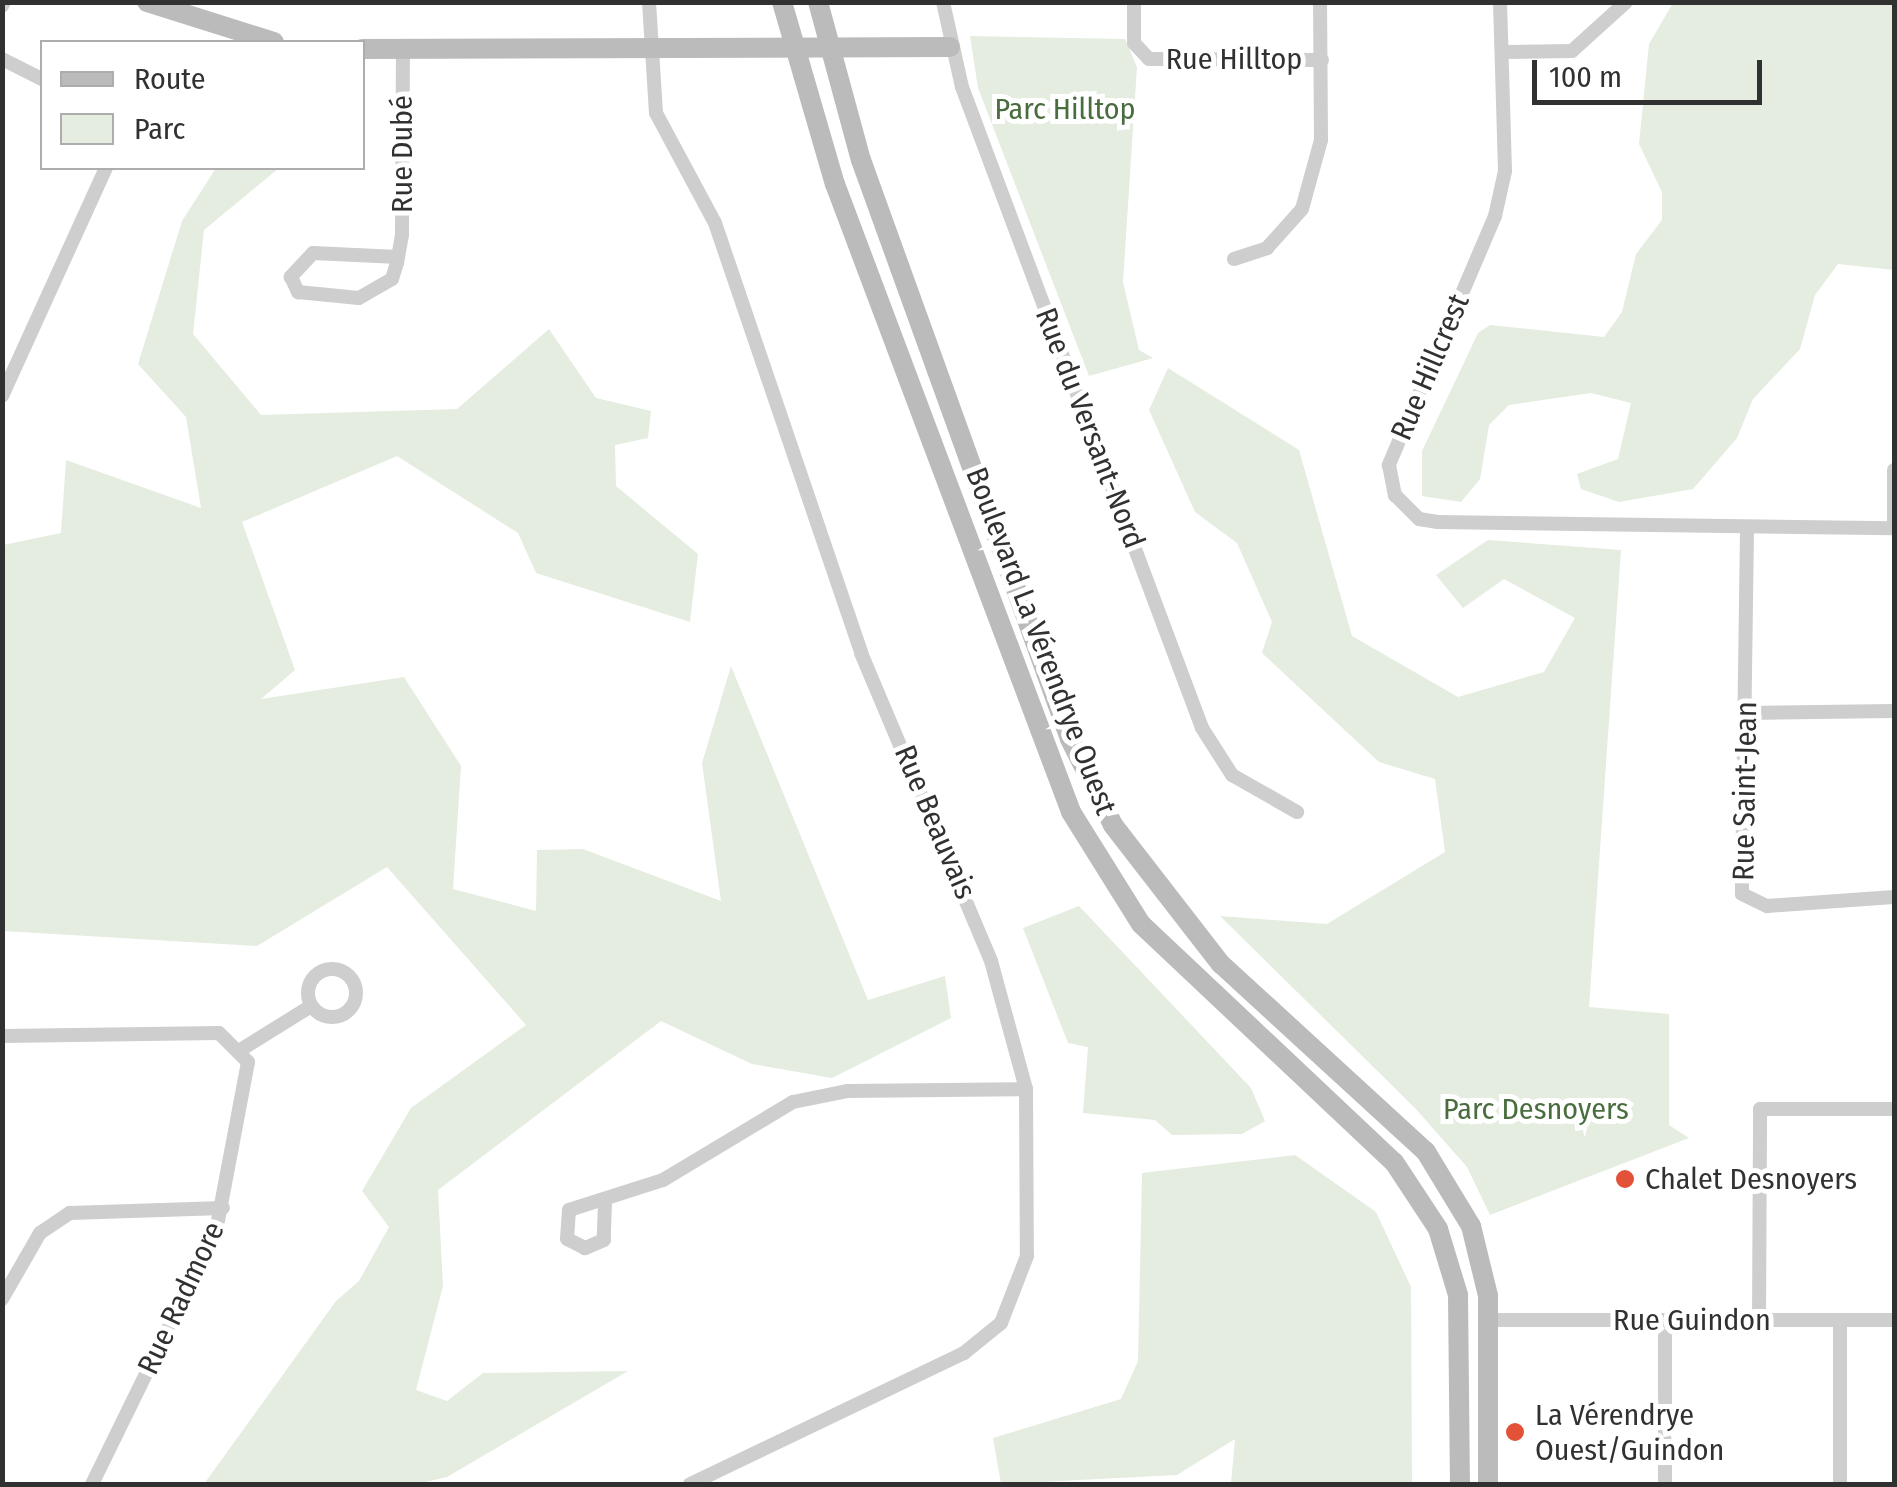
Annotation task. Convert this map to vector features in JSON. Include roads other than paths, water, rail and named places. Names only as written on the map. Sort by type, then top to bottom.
[{"type":"main road","points":[[147,2],[268,40]]},
{"type":"main road","name":"Boulevard La Vérendrye Ouest","points":[[782,2],[835,184],[1070,812],[1150,934],[1394,1162],[1438,1230],[1458,1295],[1460,1484]]},
{"type":"main road","name":"Boulevard La Vérendrye Ouest","points":[[818,2],[828,49],[1089,780],[1135,861],[1221,964],[1426,1152],[1471,1226],[1489,1320],[1488,1484]]},
{"type":"main road","points":[[365,49],[650,54],[950,47]]},
{"type":"street","name":"Rue Beauvais","points":[[649,2],[656,112],[715,223],[862,653],[991,961],[1026,1088],[1027,1256],[1001,1323],[964,1353],[690,1484]]},
{"type":"street","name":"Rue du Versant-Nord","points":[[944,2],[950,47],[1202,728],[1232,775],[1296,812]]},
{"type":"street","name":"Rue Hilltop","points":[[1134,2],[1134,43],[1149,59],[1322,60]]},
{"type":"street","points":[[1234,258],[1267,248],[1302,209],[1321,140],[1320,2]]},
{"type":"street","name":"Rue Hillcrest","points":[[1500,2],[1505,171],[1495,216],[1389,466],[1395,496],[1419,519],[1438,522],[1747,530],[1894,528]]},
{"type":"street","points":[[1502,52],[1572,51],[1626,2]]},
{"type":"street","name":"Rue Dubé","points":[[398,257],[314,254],[292,277],[298,292],[316,296],[370,296],[392,279],[398,257],[403,51]]},
{"type":"street","points":[[2,59],[40,77]]},
{"type":"street","points":[[2,396],[105,170]]},
{"type":"street","points":[[1894,470],[1894,528]]},
{"type":"street","name":"Rue Saint-Jean","points":[[1747,530],[1742,894],[1751,906],[1894,898]]},
{"type":"street","points":[[1746,713],[1894,710]]},
{"type":"street","points":[[2,1036],[207,1032],[242,1048],[311,1006]]},
{"type":"street","name":"Rue Radmore","points":[[92,1484],[223,1208],[246,1093],[242,1048]]},
{"type":"street","points":[[605,1202],[686,1168],[770,1110],[817,1094],[1026,1088]]},
{"type":"street","points":[[1759,1320],[1760,1108],[1894,1109]]},
{"type":"street","points":[[2,1299],[40,1233],[70,1212],[223,1208]]},
{"type":"street","name":"Rue Guindon","points":[[1489,1320],[1894,1320]]},
{"type":"street","points":[[1665,1320],[1665,1484]]},
{"type":"street","points":[[1840,1320],[1840,1484]]},
{"type":"place","name":"Chalet Desnoyers","points":[[1625,1179]]},
{"type":"place","name":"La Vérendrye Ouest/Guindon","points":[[1515,1432]]},
{"type":"park label","name":"Parc Hilltop","points":[[1065,109]]},
{"type":"park label","name":"Parc Desnoyers","points":[[1536,1109]]}]
